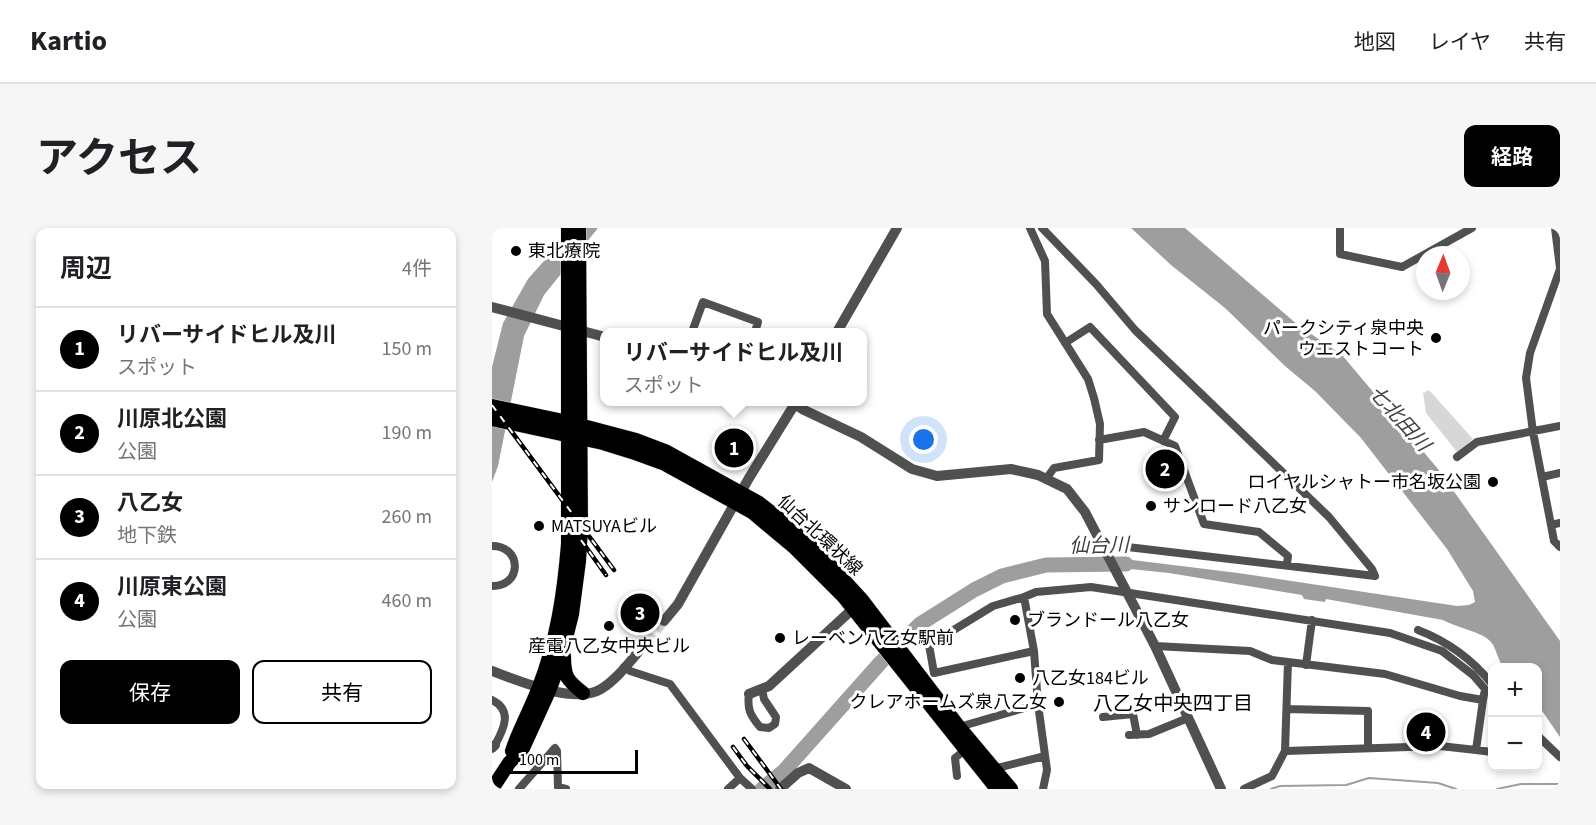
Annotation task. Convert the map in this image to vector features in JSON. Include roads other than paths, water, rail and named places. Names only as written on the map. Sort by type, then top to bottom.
[{"type":"main road","points":[[568,228],[568,275],[574,327]]},
{"type":"main road","points":[[492,789],[509,763],[523,748],[544,689],[564,648],[572,614],[581,528],[575,430],[574,327],[579,228]]},
{"type":"main road","name":"仙台北環状線","points":[[492,406],[511,416],[575,430],[665,464],[738,497],[759,503],[819,553],[901,660],[965,750],[997,789]]},
{"type":"main road","name":"仙台北環状線","points":[[492,419],[511,416]]},
{"type":"main road","points":[[544,689],[564,589],[575,430]]},
{"type":"main road","points":[[564,648],[568,681],[583,693]]},
{"type":"main road","name":"仙台北環状線","points":[[901,660],[1011,789]]},
{"type":"street","points":[[840,328],[897,228]]},
{"type":"street","points":[[1030,228],[1045,261],[1047,314],[1088,379],[1100,424],[1099,460],[1054,468],[1046,479]]},
{"type":"street","points":[[1042,228],[1096,284],[1135,330],[1329,517],[1372,569],[1375,576],[1287,564],[1102,545]]},
{"type":"street","points":[[1340,228],[1340,254],[1402,267],[1472,228]]},
{"type":"street","points":[[1555,228],[1560,269],[1530,353],[1526,378],[1533,432],[1555,524],[1554,541],[1560,547]]},
{"type":"street","points":[[694,328],[703,302],[758,322],[756,328]]},
{"type":"street","points":[[495,308],[600,335]]},
{"type":"street","points":[[1065,343],[1090,327],[1175,417],[1163,441]]},
{"type":"street","points":[[664,621],[678,604],[792,406]]},
{"type":"street","points":[[799,406],[861,437],[912,469],[937,476],[1011,470],[1038,475],[1067,489],[1085,512],[1155,646],[1221,789]]},
{"type":"street","points":[[1457,457],[1477,442],[1560,426]]},
{"type":"street","points":[[1099,440],[1144,432],[1175,446],[1204,524],[1259,532],[1288,556],[1287,564]]},
{"type":"street","points":[[1542,477],[1560,473]]},
{"type":"street","points":[[492,546],[500,546],[508,550],[513,556],[515,567],[514,573],[507,582],[492,586]]},
{"type":"street","points":[[1034,651],[934,673],[929,645],[993,606],[1036,592],[1091,586],[1124,588],[1390,633],[1442,651],[1473,675],[1485,690],[1476,750]]},
{"type":"street","points":[[1024,597],[1034,651],[1047,770],[1043,789]]},
{"type":"street","points":[[762,689],[764,699],[776,717],[775,724],[769,728],[760,727],[749,714],[747,708],[749,694],[769,686],[857,604]]},
{"type":"street","points":[[1306,665],[1312,620]]},
{"type":"street","points":[[1418,630],[1448,644],[1478,667],[1488,679]]},
{"type":"street","points":[[492,672],[564,694],[596,692],[603,688],[647,642]]},
{"type":"street","points":[[1155,646],[1250,651],[1272,660],[1385,674],[1460,696],[1482,700]]},
{"type":"street","points":[[1244,789],[1272,776],[1285,751],[1288,662]]},
{"type":"street","points":[[624,667],[670,684],[752,789]]},
{"type":"street","points":[[492,700],[500,704],[506,716],[505,725],[494,747]]},
{"type":"street","points":[[959,727],[1038,704]]},
{"type":"street","points":[[1287,709],[1368,711],[1368,748]]},
{"type":"street","points":[[1103,717],[1133,714],[1133,735],[1149,734],[1188,718]]},
{"type":"street","points":[[1542,740],[1560,758]]},
{"type":"street","points":[[1285,751],[1440,746],[1488,752]]},
{"type":"street","points":[[519,789],[555,748],[558,787],[566,789]]},
{"type":"street","points":[[957,776],[955,758],[965,750]]},
{"type":"street","points":[[993,769],[1045,756]]},
{"type":"street","points":[[780,789],[798,773],[809,768],[846,789]]},
{"type":"street","points":[[728,789],[742,779]]},
{"type":"waterway","name":"仙台川","points":[[762,789],[784,771],[881,662],[920,624],[974,590],[1002,576],[1046,565],[1126,564]]},
{"type":"waterway","points":[[1271,789],[1280,786],[1346,785],[1369,778],[1438,783],[1456,789]]},
{"type":"waterway","points":[[1497,789],[1521,784],[1560,784]]},
{"type":"tunnel","points":[[647,642],[664,621]]},
{"type":"railway","points":[[492,405],[614,570]]},
{"type":"railway","points":[[581,540],[606,575]]},
{"type":"railway","points":[[744,739],[781,789]]},
{"type":"railway","points":[[733,747],[747,766],[770,789]]},
{"type":"place","name":"東北療院","points":[[516,251]]},
{"type":"place","name":"パークシティ泉中央 ウエストコート","points":[[1436,338]]},
{"type":"place","name":"リバーサイドヒル及川","points":[[734,448]]},
{"type":"place","name":"川原北公園","points":[[1165,469]]},
{"type":"place","name":"ロイヤルシャトー市名坂公園","points":[[1493,482]]},
{"type":"place","name":"サンロード八乙女","points":[[1151,506]]},
{"type":"place","name":"MATSUYAビル","points":[[539,526]]},
{"type":"place","name":"八乙女","points":[[640,613]]},
{"type":"place","name":"ブランドール八乙女","points":[[1015,620]]},
{"type":"place","name":"産電八乙女中央ビル","points":[[609,626]]},
{"type":"place","name":"レーベン八乙女駅前","points":[[780,638]]},
{"type":"place","name":"八乙女184ビル","points":[[1020,678]]},
{"type":"place","name":"クレアホームズ泉八乙女","points":[[1059,702]]},
{"type":"place","name":"川原東公園","points":[[1426,732]]},
{"type":"district","name":"八乙女中央四丁目","points":[[1173,703]]},
{"type":"water label","name":"七北田川","points":[[1400,418]]}]
